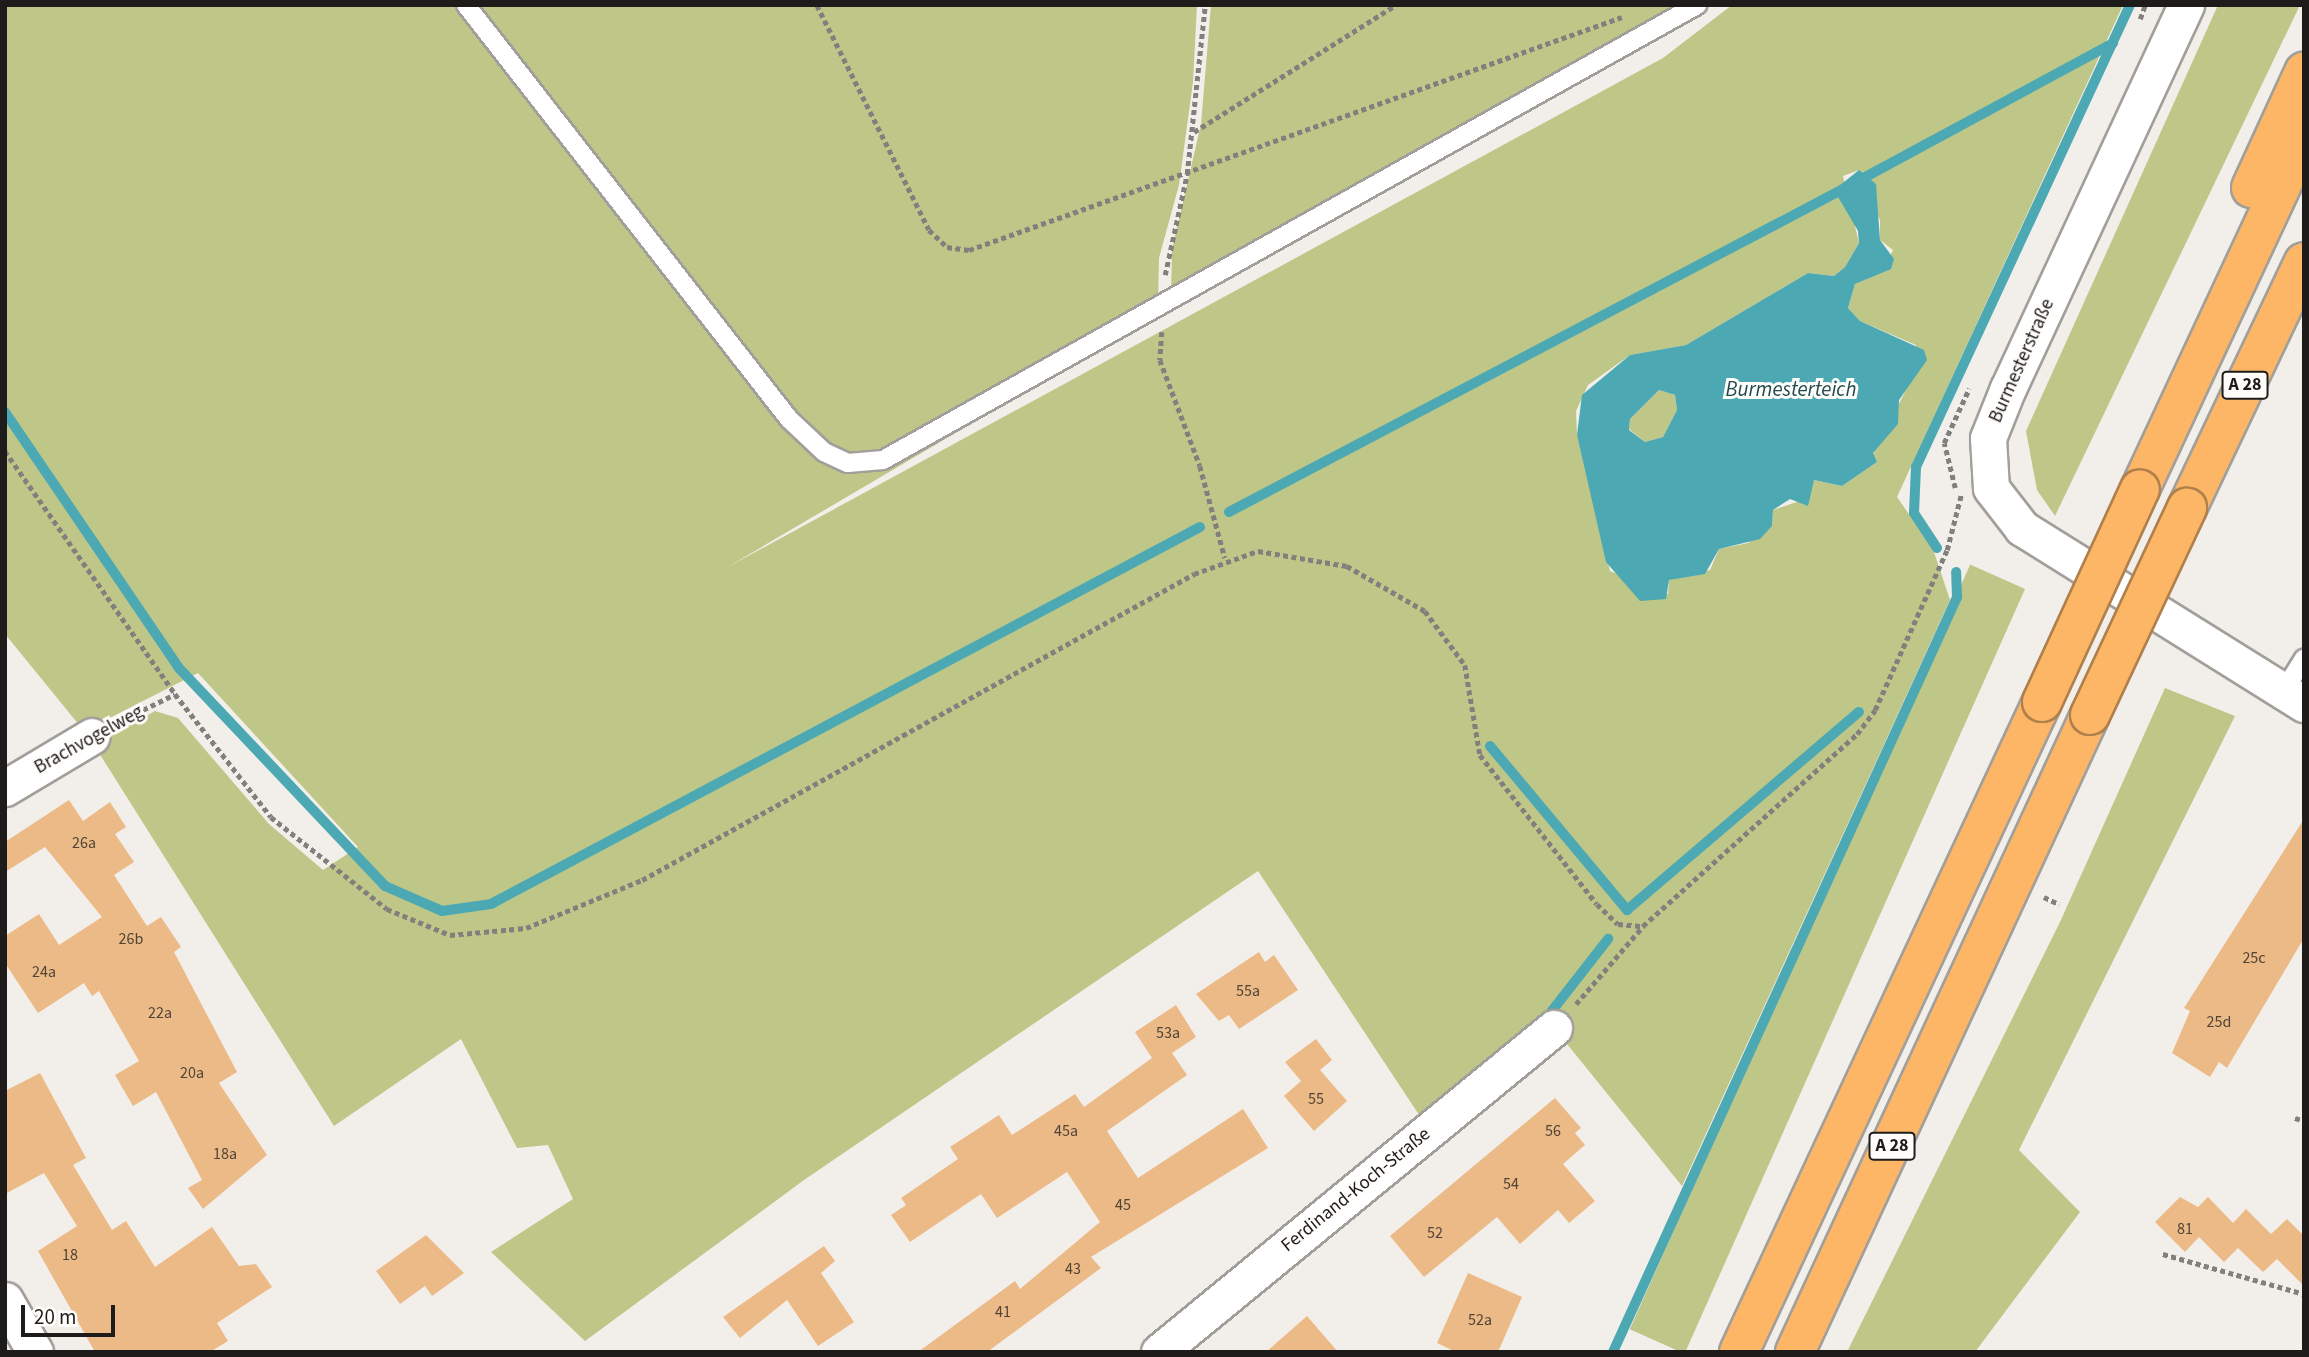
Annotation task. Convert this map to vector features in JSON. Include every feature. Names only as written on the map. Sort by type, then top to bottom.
[{"type":"highway","points":[[2210,340],[2220,257],[2304,72]]},
{"type":"highway","name":"A 28","points":[[1739,1352],[2304,138]]},
{"type":"highway","name":"A 28","points":[[1795,1352],[2304,262]]},
{"type":"street","name":"Burmesterstraße","points":[[1990,488],[1988,438],[2008,387],[2186,5]]},
{"type":"street","points":[[1990,488],[2022,528],[2294,696]]},
{"type":"street","name":"Brachvogelweg","points":[[5,788],[92,736]]},
{"type":"street","name":"Ferdinand-Koch-Straße","points":[[1159,1352],[1554,1028]]},
{"type":"street","points":[[5,1300],[35,1352]]},
{"type":"lane","points":[[466,5],[789,418],[824,453],[848,463],[883,460],[1165,307],[1697,5]]},
{"type":"lane","points":[[2294,696],[2304,658]]},
{"type":"path","points":[[817,5],[929,230],[947,247],[969,250],[1632,13]]},
{"type":"path","points":[[1165,307],[1165,254],[1187,174],[1205,5]]},
{"type":"path","points":[[1193,132],[1396,5]]},
{"type":"path","points":[[1160,360],[1200,466],[1225,558]]},
{"type":"path","points":[[5,451],[175,694],[271,817],[387,909],[450,935],[526,928],[642,880],[1225,558],[1258,551],[1347,566],[1425,611],[1465,665],[1480,755],[1597,904],[1618,924],[1643,926]]},
{"type":"path","points":[[1554,1028],[1643,926],[1857,734],[1875,710],[1947,550],[1956,496],[1990,488]]},
{"type":"path","name":"Brachvogelweg","points":[[92,736],[175,694]]},
{"type":"path","points":[[2043,897],[2059,904]]},
{"type":"path","points":[[2295,1118],[2304,1121]]},
{"type":"path","points":[[2163,1254],[2304,1294]]},
{"type":"green space","points":[[5,5],[1197,5],[1193,82],[1179,185],[1159,258],[1158,302],[1171,295],[1172,249],[1201,124],[1211,5],[1683,5],[726,568],[1663,58],[1732,5],[2123,5],[1897,497],[1933,549],[1950,600],[1682,1186],[1554,1028],[1429,1130],[1258,871],[804,1180],[585,1341],[491,1252],[573,1199],[548,1145],[517,1148],[461,1039],[334,1126],[94,745],[155,711],[178,718],[269,824],[323,870],[358,847],[198,673],[84,731],[5,634]],"holes":[[[1859,170],[1880,220],[1880,240],[1893,250],[1882,272],[1855,284],[1848,308],[1860,321],[1916,345],[1907,388],[1873,454],[1877,462],[1842,486],[1814,480],[1797,502],[1773,510],[1772,526],[1748,543],[1719,549],[1710,570],[1669,580],[1668,594],[1610,571],[1577,434],[1576,411],[1588,385],[1630,355],[1686,345],[1808,273],[1834,276],[1845,267],[1859,243],[1843,176]]]},
{"type":"green space","points":[[2218,5],[2300,5],[2055,516],[2037,490],[2026,431]]},
{"type":"green space","points":[[1659,390],[1675,395],[1677,410],[1663,437],[1645,442],[1629,429],[1630,419]]},
{"type":"green space","points":[[1970,565],[2025,589],[1685,1352],[1630,1329]]},
{"type":"green space","points":[[2165,688],[2235,716],[2019,1150],[2080,1212],[1975,1352],[1847,1352],[2060,922]]},
{"type":"water","name":"Burmesterteich","points":[[1859,170],[1876,184],[1880,240],[1894,259],[1891,269],[1855,284],[1848,308],[1860,321],[1924,350],[1927,360],[1899,400],[1898,424],[1873,453],[1877,462],[1842,486],[1814,480],[1808,506],[1790,499],[1773,510],[1772,526],[1760,539],[1719,549],[1705,574],[1669,580],[1666,599],[1640,601],[1606,562],[1577,435],[1582,395],[1630,355],[1686,345],[1808,273],[1834,276],[1845,267],[1859,243],[1858,231],[1834,190]],"holes":[[[1659,390],[1675,395],[1677,410],[1663,437],[1645,442],[1629,430],[1630,419]]]},
{"type":"building","points":[[69,800],[83,821],[110,802],[126,827],[115,834],[134,862],[114,875],[147,926],[161,917],[181,947],[174,952],[237,1072],[219,1083],[267,1155],[203,1209],[188,1188],[202,1180],[156,1092],[133,1106],[115,1075],[139,1061],[99,991],[92,996],[84,983],[38,1013],[5,963],[5,936],[39,914],[59,945],[102,917],[45,847],[5,872],[5,842]]},
{"type":"building","points":[[2304,819],[2304,938],[2227,1068],[2219,1062],[2210,1077],[2172,1053],[2190,1011],[2184,1008]]},
{"type":"building","points":[[1259,952],[1265,962],[1274,955],[1298,990],[1239,1029],[1229,1015],[1219,1021],[1196,994]]},
{"type":"building","points":[[1176,1005],[1196,1037],[1172,1053],[1187,1075],[1107,1131],[1138,1178],[1243,1109],[1268,1148],[1091,1257],[1101,1268],[987,1352],[918,1352],[1015,1281],[1020,1289],[1100,1222],[1067,1172],[997,1218],[981,1194],[910,1242],[891,1215],[906,1205],[901,1198],[958,1159],[950,1147],[999,1115],[1012,1135],[1075,1094],[1084,1107],[1152,1058],[1135,1032]]},
{"type":"building","points":[[1316,1039],[1332,1060],[1320,1070],[1347,1101],[1314,1131],[1284,1096],[1301,1081],[1285,1062]]},
{"type":"building","points":[[40,1073],[86,1158],[73,1165],[112,1230],[126,1221],[155,1267],[212,1227],[239,1266],[256,1264],[272,1287],[217,1323],[228,1341],[210,1352],[95,1352],[38,1251],[77,1226],[44,1173],[5,1194],[5,1091]]},
{"type":"building","points":[[1555,1098],[1581,1128],[1575,1133],[1585,1145],[1563,1164],[1595,1201],[1569,1223],[1558,1210],[1520,1244],[1497,1217],[1424,1277],[1390,1236]]},
{"type":"building","points":[[2180,1197],[2198,1207],[2208,1197],[2233,1223],[2246,1209],[2271,1234],[2287,1219],[2304,1236],[2304,1286],[2277,1259],[2263,1272],[2238,1248],[2224,1262],[2199,1237],[2185,1252],[2155,1222]]},
{"type":"building","points":[[426,1235],[464,1273],[432,1296],[425,1286],[400,1304],[376,1271]]},
{"type":"building","points":[[824,1246],[835,1261],[821,1273],[854,1322],[818,1346],[787,1300],[740,1338],[723,1317]]},
{"type":"building","points":[[1468,1273],[1522,1297],[1498,1352],[1456,1352],[1437,1343]]},
{"type":"building","points":[[1307,1316],[1338,1352],[1266,1352]]},
{"type":"waterway","points":[[1937,548],[1914,513],[1916,467],[2130,5]]},
{"type":"waterway","points":[[1858,181],[2113,43]]},
{"type":"waterway","points":[[1229,512],[1845,188]]},
{"type":"waterway","points":[[5,412],[178,667],[385,886],[442,911],[491,904],[1200,527]]},
{"type":"waterway","points":[[1613,1352],[1957,597],[1956,572]]},
{"type":"waterway","points":[[1490,746],[1627,910],[1859,712]]},
{"type":"waterway","points":[[1551,1012],[1608,939]]}]
